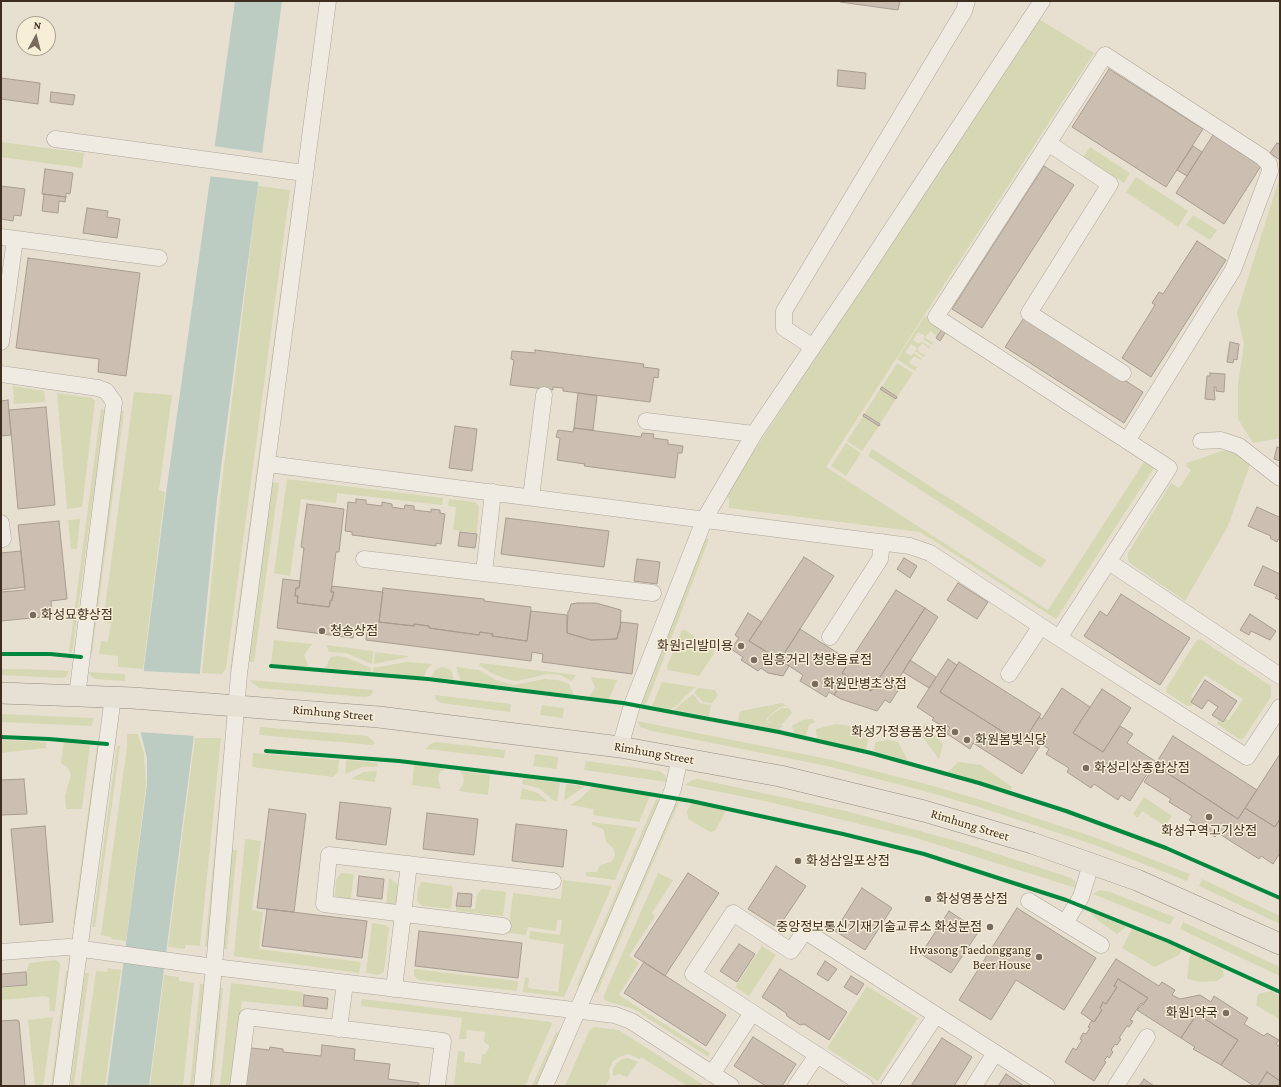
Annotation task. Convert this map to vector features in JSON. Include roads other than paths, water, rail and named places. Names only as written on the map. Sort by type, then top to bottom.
[{"type":"main road","name":"Rimhung Street","points":[[1,694],[123,697],[229,704],[379,717],[620,747],[780,776],[917,809],[1032,843],[1182,899],[1280,944]]},
{"type":"street","points":[[202,1086],[214,967],[229,704],[239,674],[268,464],[304,173],[328,1]]},
{"type":"street","points":[[813,347],[784,328],[784,311],[948,39],[964,11],[967,1]]},
{"type":"street","points":[[620,747],[632,705],[706,518],[754,434],[1042,1]]},
{"type":"street","points":[[1059,638],[1169,468],[1127,441],[936,317],[1105,55],[1262,157],[1269,164],[1270,171],[1233,270],[1127,441]]},
{"type":"street","points":[[55,139],[278,168],[304,173]]},
{"type":"street","points":[[1048,143],[1110,184],[1029,313],[1123,373]]},
{"type":"street","points":[[1,342],[8,238],[159,258]]},
{"type":"street","points":[[1,374],[98,388],[106,391],[114,402],[77,696]]},
{"type":"street","points":[[531,497],[544,395]]},
{"type":"street","points":[[646,421],[754,434]]},
{"type":"street","points":[[1201,441],[1221,440],[1239,446],[1280,478]]},
{"type":"street","points":[[268,464],[706,518],[910,546],[930,553],[1059,638],[1247,757],[1280,706]]},
{"type":"street","points":[[484,573],[493,492]]},
{"type":"street","points":[[1,523],[1,540]]},
{"type":"street","points":[[830,637],[880,559],[882,542]]},
{"type":"street","points":[[364,559],[653,593]]},
{"type":"street","points":[[1109,562],[1280,676]]},
{"type":"street","points":[[1009,674],[1042,626]]},
{"type":"street","points":[[62,1086],[81,949],[123,697]]},
{"type":"street","points":[[545,1086],[673,789],[680,758]]},
{"type":"street","points":[[503,926],[324,904],[329,855],[553,881]]},
{"type":"street","points":[[394,989],[409,864]]},
{"type":"street","points":[[1065,923],[1081,897],[1091,864]]},
{"type":"street","points":[[1029,901],[1101,945]]},
{"type":"street","points":[[865,1086],[693,974],[733,913],[791,951],[805,931],[1047,1086]]},
{"type":"street","points":[[1,952],[59,947],[111,952],[214,967],[615,1015],[631,1021],[731,1086]]},
{"type":"street","points":[[339,1029],[345,983]]},
{"type":"street","points":[[712,1074],[752,1013]]},
{"type":"street","points":[[889,1086],[936,1015]]},
{"type":"street","points":[[238,1086],[247,1017],[443,1042],[437,1086]]},
{"type":"street","points":[[1116,1086],[1147,1037]]},
{"type":"street","points":[[974,1086],[995,1053]]},
{"type":"street","points":[[796,1086],[817,1055]]},
{"type":"place","name":"화성묘향상점","points":[[33,615]]},
{"type":"place","name":"청송상점","points":[[322,631]]},
{"type":"place","name":"화원1리발미용","points":[[741,646]]},
{"type":"place","name":"림흥거리 청량음료점","points":[[754,660]]},
{"type":"place","name":"화원만병초상점","points":[[815,684]]},
{"type":"place","name":"화성가정용품상점","points":[[955,732]]},
{"type":"place","name":"화원봄빛식당","points":[[967,740]]},
{"type":"place","name":"화성리상종합상점","points":[[1086,768]]},
{"type":"place","name":"화성구역고기상점","points":[[1209,817]]},
{"type":"place","name":"화성삼일포상점","points":[[798,861]]},
{"type":"place","name":"화성영풍상점","points":[[928,899]]},
{"type":"place","name":"중앙정보통신기재기술교류소 화성분점","points":[[990,927]]},
{"type":"place","name":"Hwasong Taedonggang Beer House","points":[[1039,957]]},
{"type":"place","name":"화원1약국","points":[[1226,1013]]}]
